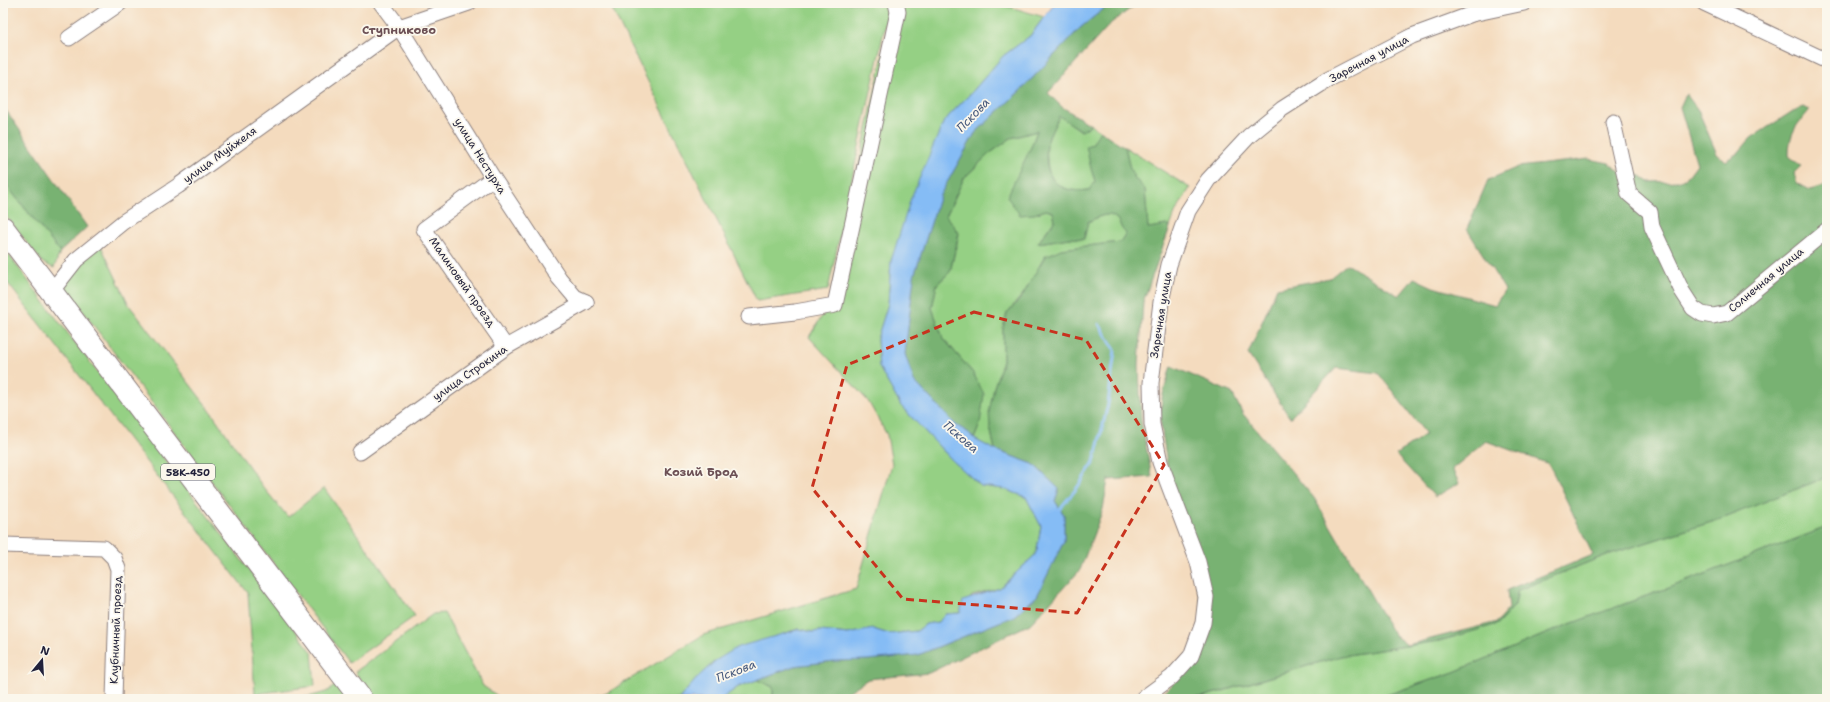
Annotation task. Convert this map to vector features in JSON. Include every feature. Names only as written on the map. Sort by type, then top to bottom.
[{"type":"highway","name":"58К-450","points":[[3,228],[361,699]]},
{"type":"street","points":[[69,38],[120,3]]},
{"type":"street","name":"улица Нестурха","points":[[381,3],[399,27],[493,178],[559,278],[575,298],[586,302]]},
{"type":"street","name":"улица Муйжеля","points":[[51,292],[76,260],[123,222],[178,186],[399,27],[469,3]]},
{"type":"street","points":[[749,317],[795,312],[835,305],[898,12],[896,3]]},
{"type":"street","name":"Заречная улица","points":[[1142,699],[1172,677],[1191,656],[1203,623],[1206,597],[1198,562],[1160,462],[1152,424],[1151,382],[1161,302],[1169,265],[1188,211],[1208,180],[1248,136],[1282,109],[1329,79],[1412,36],[1472,14],[1524,3]]},
{"type":"street","points":[[1704,3],[1827,61]]},
{"type":"street","name":"Солнечная улица","points":[[1613,122],[1629,194],[1650,212],[1652,228],[1682,291],[1693,308],[1702,314],[1713,316],[1727,313],[1827,230]]},
{"type":"street","name":"Малиновый проезд","points":[[493,178],[424,228],[506,347]]},
{"type":"street","name":"улица Строкина","points":[[360,452],[506,347],[586,302]]},
{"type":"street","name":"Клубничный проезд","points":[[3,545],[104,548],[114,558],[118,569],[114,699]]},
{"type":"highlighted area","points":[[974,312],[1086,340],[1164,465],[1077,613],[903,599],[812,488],[847,365]]},
{"type":"green space","points":[[609,3],[890,3],[828,290],[757,301]]},
{"type":"green space","points":[[894,3],[997,3],[1044,17],[1030,36],[1003,56],[973,91],[944,121],[891,261],[888,304],[877,339],[879,367],[901,406],[953,461],[981,486],[1004,489],[1026,497],[1041,526],[1037,550],[1034,556],[1000,588],[972,596],[960,613],[946,614],[938,622],[926,624],[917,631],[889,634],[873,629],[848,634],[821,631],[812,632],[799,629],[715,661],[699,676],[679,699],[577,699],[607,693],[703,635],[856,589],[892,464],[887,435],[868,401],[809,337],[829,305]]},
{"type":"green space","points":[[1111,3],[1138,3],[1111,23],[1048,93],[1062,107],[1091,125],[1082,131],[1059,116],[1050,134],[1046,156],[1050,174],[1054,181],[1060,186],[1078,191],[1089,190],[1095,181],[1086,146],[1092,144],[1100,131],[1125,147],[1130,170],[1145,189],[1148,228],[1167,225],[1170,227],[1143,302],[1139,365],[1141,421],[1152,477],[1108,480],[1103,509],[1080,570],[1030,624],[929,673],[868,679],[837,699],[773,699],[773,687],[757,680],[794,666],[834,661],[868,660],[918,655],[1014,616],[1037,596],[1064,541],[1064,515],[1055,501],[1059,489],[1033,464],[995,450],[990,427],[989,412],[994,387],[1003,361],[1003,328],[1007,313],[1021,298],[1045,256],[1061,249],[1120,242],[1126,233],[1116,218],[1104,215],[1088,222],[1084,239],[1070,238],[1038,243],[1055,220],[1053,212],[1046,210],[1034,214],[1020,215],[1007,197],[1037,131],[1011,138],[989,154],[964,178],[946,216],[959,233],[950,272],[937,284],[932,308],[943,338],[973,373],[984,394],[980,424],[974,439],[969,433],[956,425],[914,381],[905,354],[914,276],[940,195],[975,133],[1023,88],[1080,28]]},
{"type":"green space","points":[[1686,94],[1698,110],[1717,154],[1725,161],[1738,153],[1751,138],[1793,111],[1803,107],[1810,110],[1800,121],[1794,131],[1790,142],[1789,156],[1801,166],[1794,173],[1797,183],[1810,190],[1824,186],[1827,190],[1827,477],[1721,519],[1604,556],[1518,590],[1515,605],[1498,624],[1439,641],[1341,656],[1202,697],[1157,699],[1195,663],[1208,631],[1167,463],[1160,419],[1162,398],[1171,366],[1232,393],[1243,414],[1314,498],[1394,635],[1407,645],[1497,622],[1509,608],[1507,590],[1593,555],[1549,464],[1486,441],[1452,469],[1459,483],[1435,497],[1396,455],[1426,434],[1378,373],[1336,368],[1290,418],[1248,354],[1277,288],[1330,278],[1347,264],[1399,296],[1414,278],[1433,287],[1495,305],[1505,290],[1467,229],[1488,180],[1518,167],[1589,159],[1609,163],[1621,173],[1641,176],[1649,182],[1680,181],[1688,176],[1697,164],[1680,107]]},
{"type":"green space","points":[[3,106],[87,227],[60,252],[3,181]]},
{"type":"green space","points":[[1059,115],[1081,131],[1091,125],[1100,131],[1092,150],[1091,168],[1095,181],[1089,190],[1080,191],[1065,189],[1059,186],[1051,176],[1048,168],[1047,146],[1049,137]]},
{"type":"green space","points":[[1037,131],[1031,147],[1034,214],[1046,210],[1053,212],[1055,219],[1038,243],[1070,238],[1084,239],[1088,222],[1104,215],[1116,218],[1126,233],[1120,242],[1061,249],[1007,313],[1003,328],[1003,361],[994,387],[990,427],[995,450],[974,439],[980,424],[973,373],[943,338],[932,308],[937,284],[950,272],[959,234],[946,216],[964,178],[989,154],[1011,138]]},
{"type":"green space","points":[[1125,147],[1190,188],[1176,211],[1170,227],[1166,225],[1148,229],[1145,189],[1130,170]]},
{"type":"green space","points":[[3,181],[60,252],[54,268],[43,263],[3,212]]},
{"type":"green space","points":[[101,246],[129,305],[209,409],[263,487],[288,517],[324,488],[415,616],[349,663],[63,285],[77,264]]},
{"type":"green space","points":[[3,247],[312,652],[315,686],[255,694],[248,593],[3,277]]},
{"type":"green space","points":[[1827,477],[1827,527],[1567,625],[1454,672],[1375,699],[1164,699],[1203,697],[1341,656],[1439,641],[1498,624],[1515,605],[1518,590],[1604,556],[1721,519]]},
{"type":"green space","points":[[1827,527],[1827,699],[1375,699],[1454,672],[1567,625]]},
{"type":"green space","points":[[444,613],[483,686],[502,699],[374,699],[355,672],[433,614]]},
{"type":"green space","points":[[757,680],[773,687],[773,699],[721,699],[738,687]]},
{"type":"green space","points":[[338,684],[351,699],[291,699],[326,692]]},
{"type":"water","name":"Пскова","points":[[1055,3],[1111,3],[1080,28],[1023,88],[975,133],[940,195],[914,276],[905,354],[914,381],[956,425],[969,433],[974,439],[995,450],[1033,464],[1059,489],[1055,501],[1064,515],[1064,541],[1037,596],[1014,616],[918,655],[868,660],[834,661],[794,666],[738,687],[721,699],[679,699],[699,676],[715,661],[738,647],[800,629],[812,632],[821,631],[848,634],[873,629],[889,634],[917,631],[926,624],[938,622],[946,614],[960,613],[963,601],[1000,588],[1034,556],[1037,550],[1041,526],[1026,497],[1004,489],[981,486],[953,461],[901,406],[879,367],[877,339],[888,304],[891,261],[911,198],[944,121],[973,91],[1003,56],[1030,36]]},
{"type":"waterway","points":[[1057,512],[1077,488],[1094,462],[1108,404],[1115,350],[1099,324]]},
{"type":"district","name":"Ступниково","points":[[399,30]]},
{"type":"district","name":"Козий Брод","points":[[701,472]]}]
